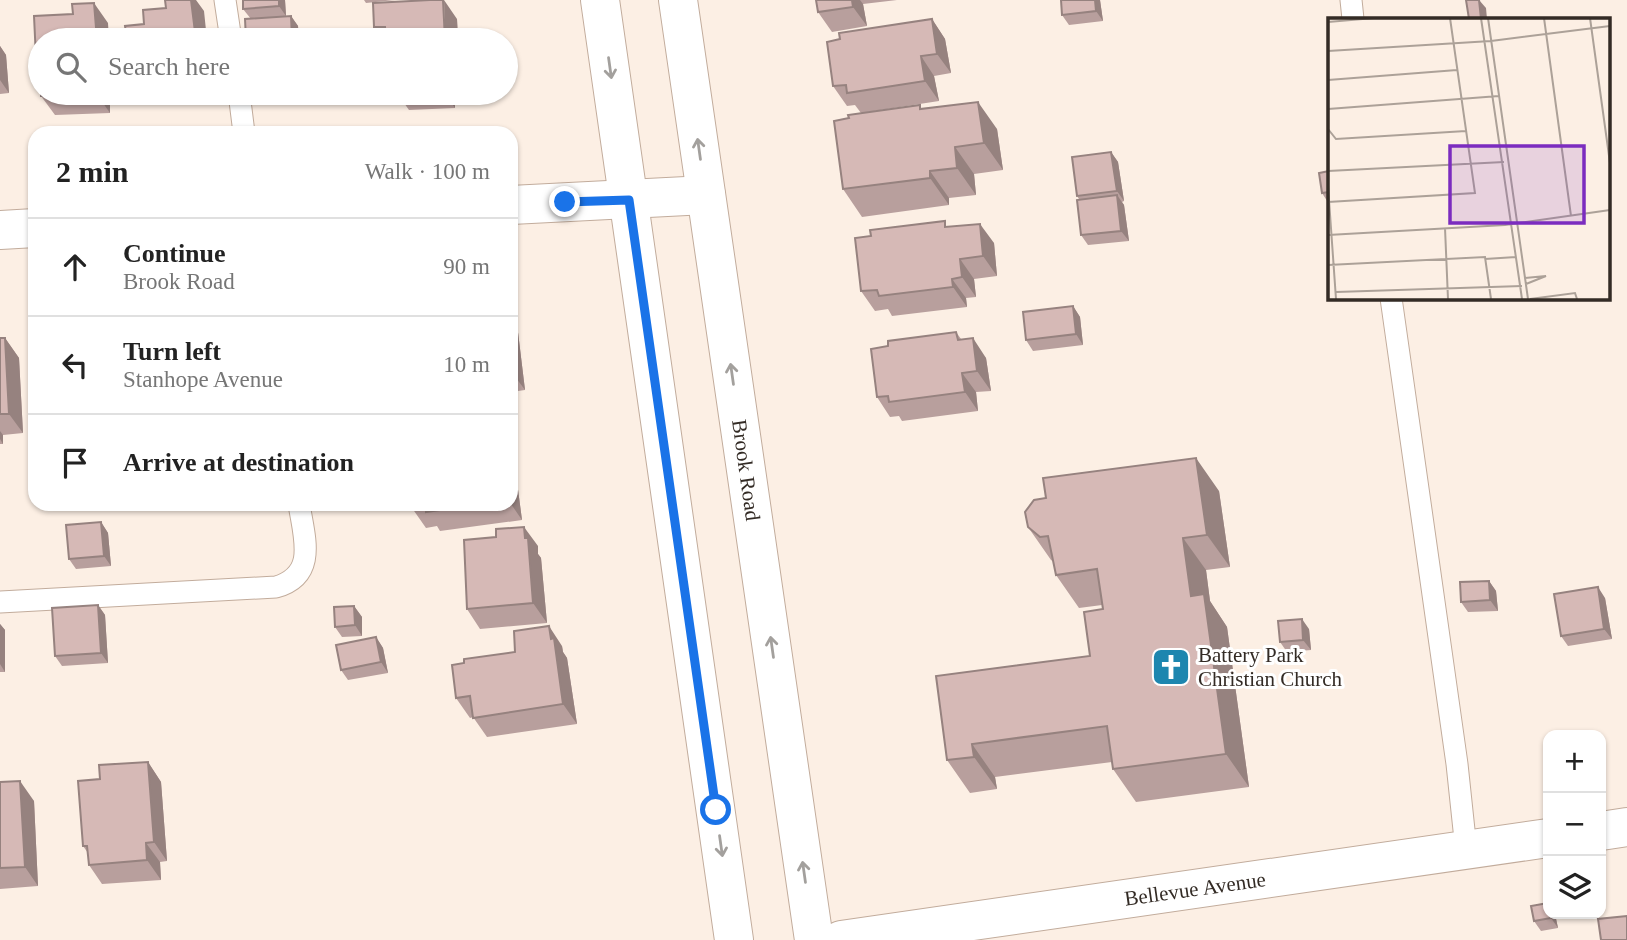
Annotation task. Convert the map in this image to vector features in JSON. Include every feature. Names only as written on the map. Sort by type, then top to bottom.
[{"type":"main road","points":[[600,0],[734,940]]},
{"type":"main road","name":"Brook Road","points":[[678,0],[814,940]]},
{"type":"main road","points":[[518,205],[706,195]]},
{"type":"main road","points":[[0,230],[28,228]]},
{"type":"main road","points":[[1606,830],[1627,827]]},
{"type":"main road","name":"Bellevue Avenue","points":[[841,940],[1543,839]]},
{"type":"lane","points":[[225,0],[229,28]]},
{"type":"lane","points":[[1351,0],[1353,18]]},
{"type":"lane","points":[[240,105],[243,126]]},
{"type":"lane","points":[[1391,299],[1457,764],[1466,849]]},
{"type":"lane","points":[[0,602],[276,587],[289,583],[299,574],[306,555],[300,511]]},
{"type":"building","points":[[165,0],[191,0],[194,28],[125,28],[144,24],[143,10],[166,8]]},
{"type":"building","points":[[243,0],[279,0],[279,6],[243,9]]},
{"type":"building","points":[[443,0],[444,28],[374,27],[373,3]]},
{"type":"building","points":[[816,0],[852,0],[853,7],[818,12]]},
{"type":"building","points":[[1061,0],[1095,0],[1096,11],[1062,15]]},
{"type":"building","points":[[1466,0],[1479,0],[1481,18],[1469,18]]},
{"type":"building","points":[[94,3],[96,28],[35,28],[34,16],[73,14],[72,4]]},
{"type":"building","points":[[291,16],[292,28],[245,28],[245,19]]},
{"type":"building","points":[[932,19],[937,54],[921,56],[925,81],[847,93],[846,85],[833,86],[827,42],[840,39],[839,33]]},
{"type":"building","points":[[978,102],[984,143],[955,147],[957,168],[930,171],[930,178],[843,189],[834,121],[849,118],[848,115],[920,105],[920,109]]},
{"type":"building","points":[[1111,152],[1117,191],[1077,196],[1072,157]]},
{"type":"building","points":[[1328,171],[1328,192],[1322,193],[1319,173]]},
{"type":"building","points":[[1117,195],[1121,231],[1081,235],[1077,200]]},
{"type":"building","points":[[945,221],[945,227],[980,224],[983,256],[960,259],[962,277],[952,279],[953,287],[879,296],[877,290],[861,291],[855,238],[871,236],[870,230]]},
{"type":"building","points":[[1073,306],[1076,334],[1026,340],[1023,312]]},
{"type":"building","points":[[956,332],[958,340],[973,338],[977,371],[962,373],[965,392],[889,402],[888,396],[877,397],[871,349],[888,346],[888,341]]},
{"type":"building","points":[[0,338],[5,338],[9,414],[0,414]]},
{"type":"building","name":"Battery Park Christian Church","points":[[1196,458],[1207,535],[1183,538],[1191,596],[1204,594],[1226,754],[1113,769],[1107,726],[972,744],[974,757],[947,760],[936,676],[1090,656],[1084,612],[1103,609],[1097,569],[1056,575],[1048,536],[1040,537],[1028,527],[1025,512],[1034,500],[1046,498],[1043,478]]},
{"type":"building","points":[[101,522],[104,556],[69,559],[66,525]]},
{"type":"building","points":[[524,527],[525,538],[528,538],[533,603],[467,609],[464,540],[496,537],[496,529]]},
{"type":"building","points":[[1489,581],[1490,600],[1461,602],[1460,582]]},
{"type":"building","points":[[1598,587],[1604,629],[1561,636],[1554,594]]},
{"type":"building","points":[[98,605],[101,653],[55,656],[52,608]]},
{"type":"building","points":[[354,606],[355,625],[335,627],[334,607]]},
{"type":"building","points":[[1302,619],[1303,640],[1280,642],[1278,621]]},
{"type":"building","points":[[549,626],[551,639],[554,638],[563,704],[473,718],[470,696],[456,698],[452,665],[464,663],[464,659],[515,652],[514,631]]},
{"type":"building","points":[[376,637],[381,662],[341,670],[336,645]]},
{"type":"building","points":[[148,762],[154,842],[146,843],[147,860],[89,865],[87,846],[83,846],[78,781],[100,779],[99,765]]},
{"type":"building","points":[[20,781],[25,867],[0,868],[0,782]]},
{"type":"building","points":[[1543,904],[1543,919],[1545,919],[1534,921],[1531,906]]},
{"type":"building","points":[[1627,916],[1627,940],[1601,940],[1598,919]]},
{"type":"place","name":"Battery Park Christian Church","points":[[1171,667]]},
{"type":"route","points":[[565,202],[629,200],[716,810]]}]
